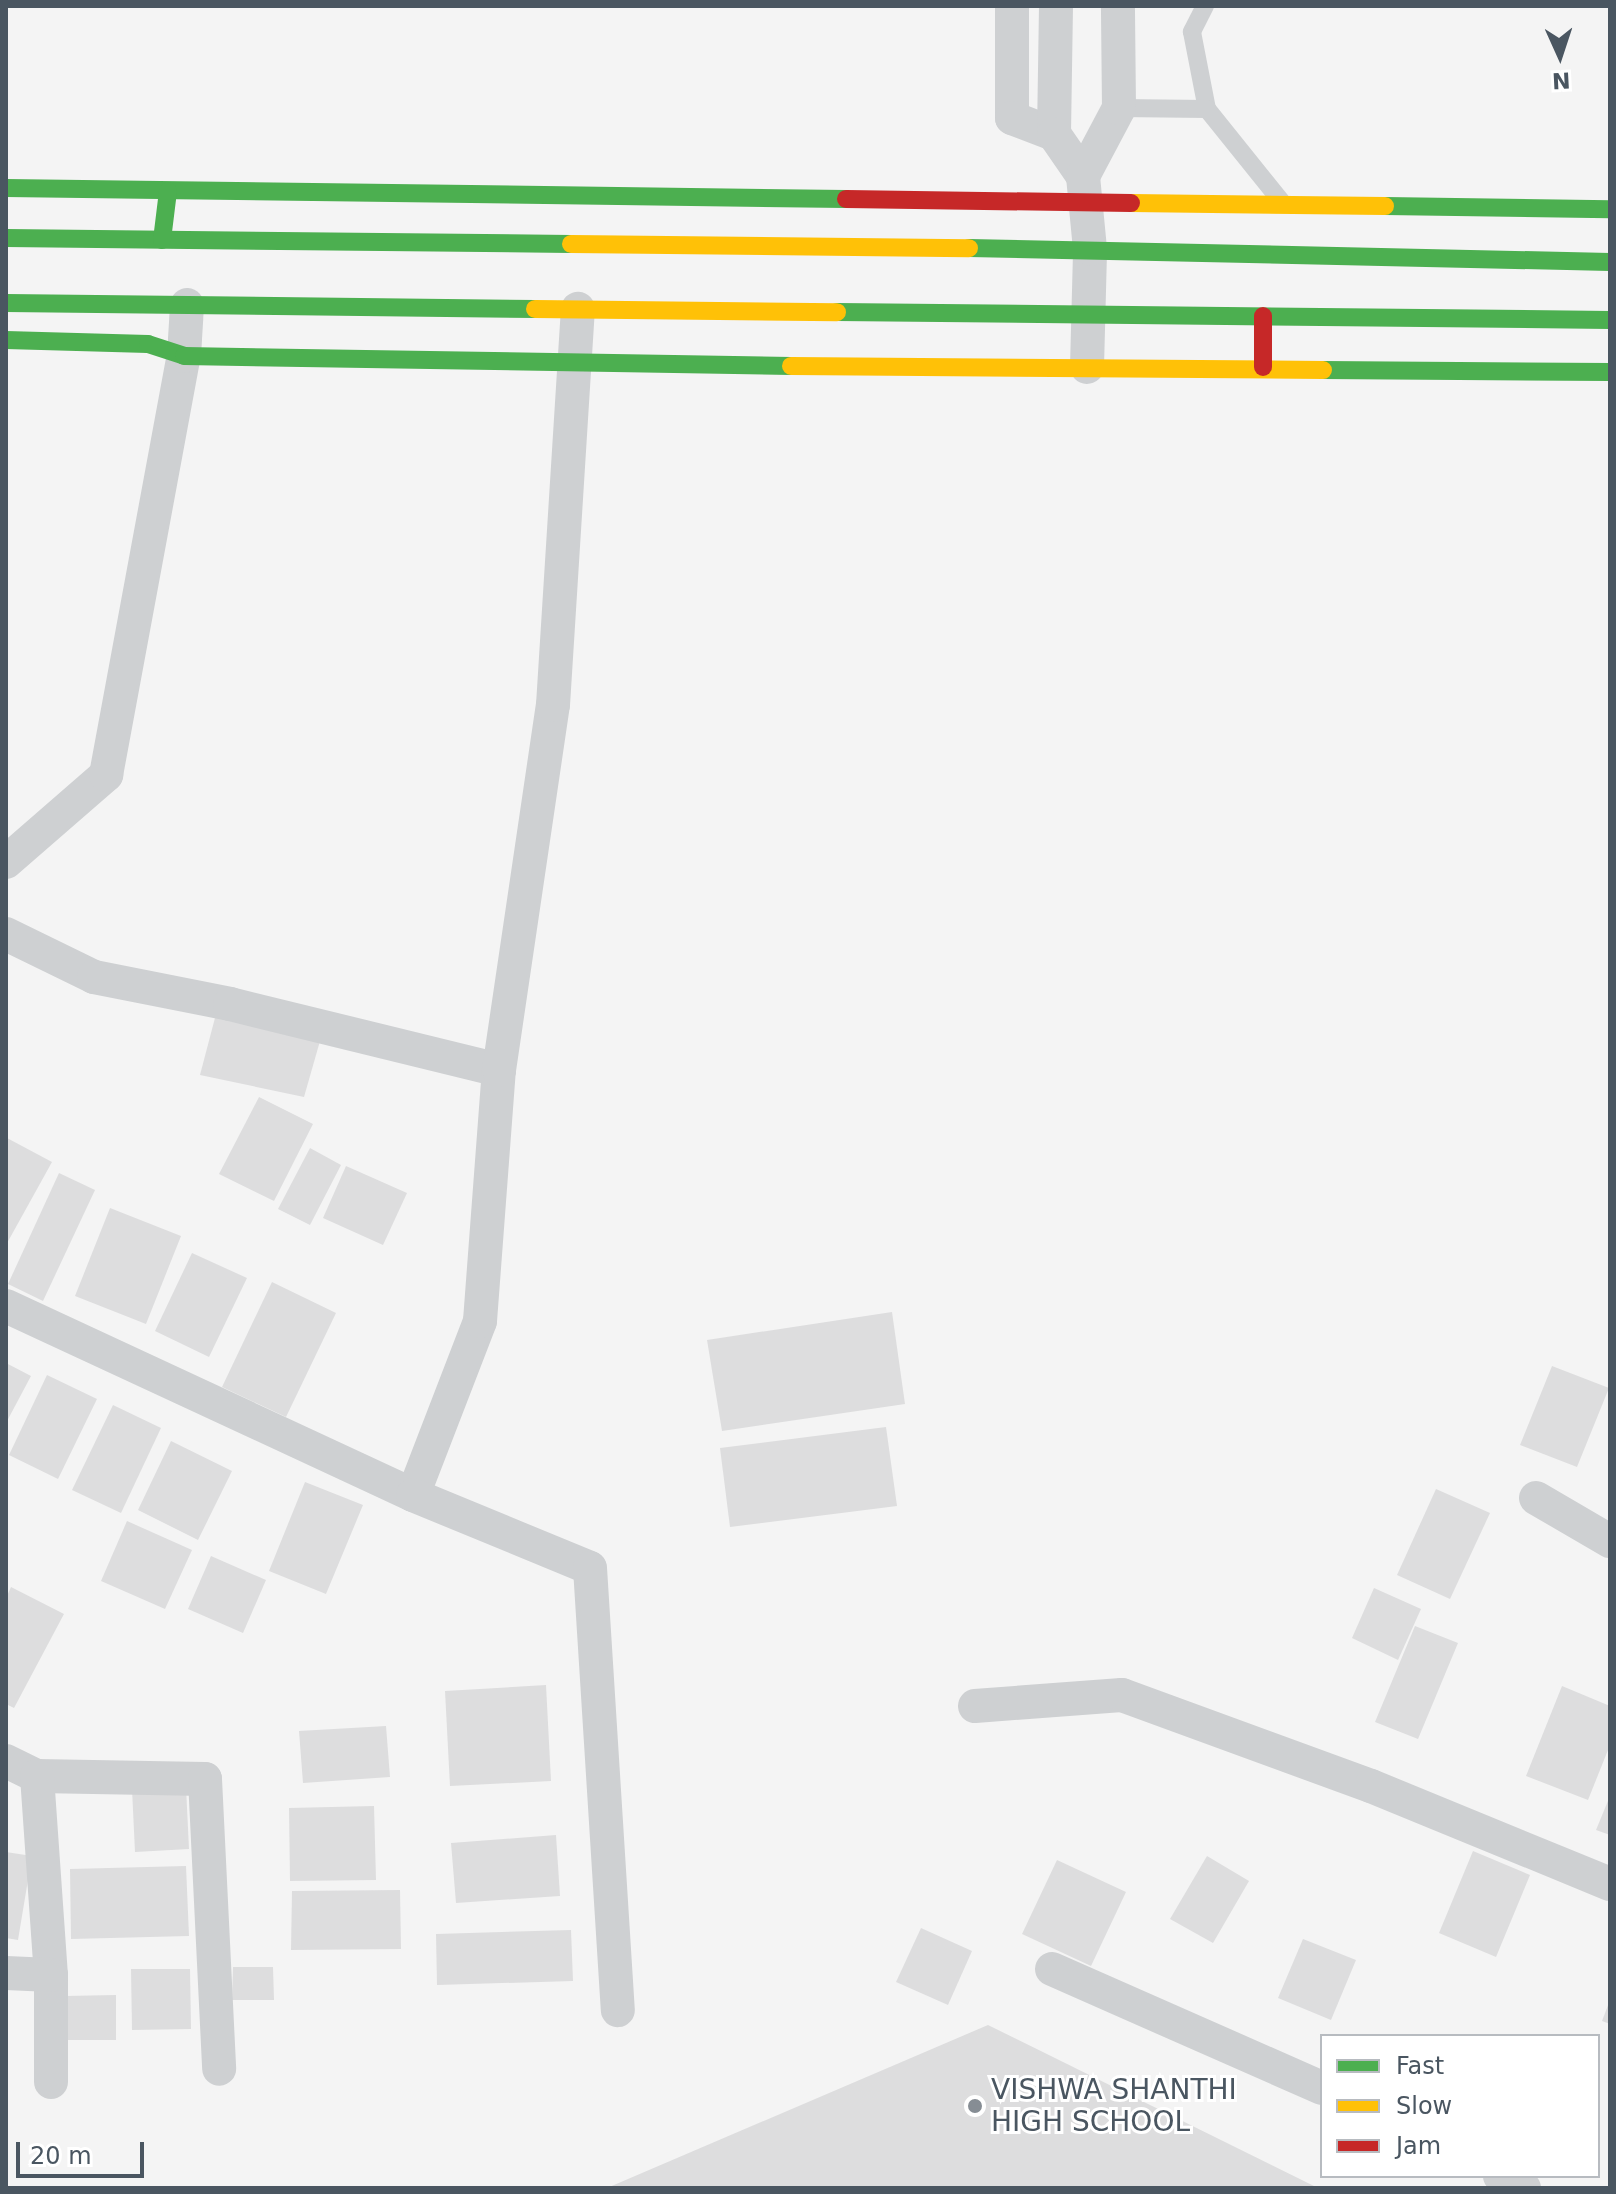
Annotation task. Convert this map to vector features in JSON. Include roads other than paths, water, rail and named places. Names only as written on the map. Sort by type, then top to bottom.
[{"type":"main road","points":[[6,188],[168,191],[1083,188],[1282,203],[1610,209]]},
{"type":"main road","points":[[162,240],[168,191]]},
{"type":"main road","points":[[6,238],[1090,249],[1610,262]]},
{"type":"main road","points":[[6,303],[1610,320]]},
{"type":"main road","points":[[1263,316],[1263,367]]},
{"type":"main road","points":[[6,340],[148,344],[184,356],[575,365],[1263,367],[1610,372]]},
{"type":"street","points":[[1012,6],[1012,118],[1054,134]]},
{"type":"street","points":[[1056,6],[1054,134],[1083,188],[1090,249],[1087,367]]},
{"type":"street","points":[[1083,188],[1119,108],[1118,6]]},
{"type":"street","points":[[6,862],[106,775],[184,356],[187,305]]},
{"type":"street","points":[[413,1495],[480,1321],[499,1070],[553,705],[578,309]]},
{"type":"street","points":[[6,934],[94,977],[230,1004],[499,1070]]},
{"type":"street","points":[[6,1306],[413,1495],[590,1568],[618,2010]]},
{"type":"street","points":[[1536,1498],[1610,1541]]},
{"type":"street","points":[[975,1706],[1122,1695],[1371,1786],[1610,1884]]},
{"type":"street","points":[[6,1761],[37,1776],[205,1779],[219,2069]]},
{"type":"street","points":[[37,1776],[51,1975],[51,2082]]},
{"type":"street","points":[[1052,1969],[1320,2087]]},
{"type":"street","points":[[6,1973],[51,1975]]},
{"type":"street","points":[[1504,2178],[1524,2188]]},
{"type":"lane","points":[[1205,6],[1192,32],[1207,109],[1282,203]]},
{"type":"lane","points":[[1119,108],[1207,109]]},
{"type":"place","name":"VISHWA SHANTHI HIGH SCHOOL","points":[[975,2106]]}]
